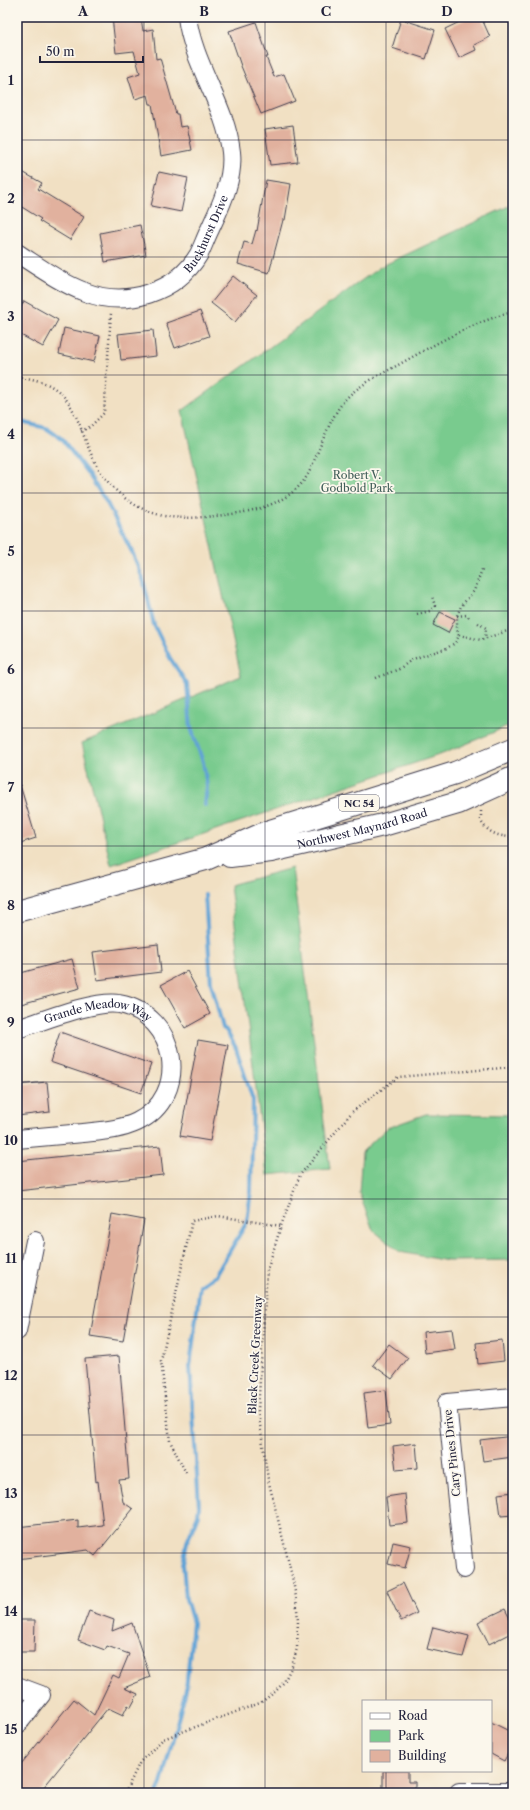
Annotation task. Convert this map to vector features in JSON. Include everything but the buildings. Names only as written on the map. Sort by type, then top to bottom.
[{"type":"main road","name":"Northwest Maynard Road","points":[[17,910],[206,859],[267,832],[455,773],[513,749]]},
{"type":"main road","name":"Northwest Maynard Road","points":[[206,859],[271,852],[383,825],[458,803],[513,778]]},
{"type":"street","name":"Buckhurst Drive","points":[[17,253],[72,287],[111,299],[130,298],[154,292],[175,279],[189,267],[198,254],[218,213],[228,184],[232,153],[227,131],[193,46],[187,17]]},
{"type":"street","name":"Grande Meadow Way","points":[[17,1029],[92,1006],[101,1004],[121,1004],[143,1013],[160,1029],[169,1051],[171,1070],[169,1083],[164,1096],[147,1116],[137,1122],[125,1127],[109,1130],[17,1140]]},
{"type":"street","points":[[17,1331],[35,1241]]},
{"type":"street","name":"Cary Pines Drive","points":[[464,1569],[447,1403],[513,1397]]},
{"type":"street","points":[[17,1686],[41,1695],[17,1725]]},
{"type":"street","points":[[459,1792],[513,1792]]},
{"type":"path","points":[[81,431],[90,427],[104,413],[111,311]]},
{"type":"path","points":[[17,377],[45,383],[57,390],[66,400],[104,479],[122,496],[159,516],[184,518],[229,515],[274,504],[304,482],[339,408],[352,393],[372,379],[438,343],[484,322],[513,312]]},
{"type":"path","points":[[376,678],[398,669],[413,660],[447,648],[455,643],[459,636],[457,629],[457,616],[461,606],[474,591],[483,567]]},
{"type":"path","points":[[417,614],[430,611],[435,606],[432,596]]},
{"type":"path","points":[[457,616],[467,615],[470,619]]},
{"type":"path","points":[[478,623],[486,628],[487,633],[484,639]]},
{"type":"path","points":[[459,636],[469,639],[484,639],[513,629]]},
{"type":"path","points":[[484,806],[480,813],[483,826],[497,835],[513,837]]},
{"type":"path","name":"Black Creek Greenway","points":[[125,1793],[140,1762],[163,1739],[186,1729],[260,1703],[275,1692],[284,1682],[292,1666],[297,1648],[298,1621],[292,1576],[268,1479],[258,1411],[267,1271],[281,1226],[300,1175],[352,1112],[398,1077],[513,1066]]},
{"type":"path","points":[[186,1474],[170,1441],[161,1361],[192,1221],[218,1216],[281,1226]]},
{"type":"green space","name":"Robert V. Godbold Park","points":[[513,204],[513,724],[445,753],[111,865],[82,743],[241,676],[182,411],[380,267]]},
{"type":"green space","points":[[292,868],[330,1169],[267,1175],[230,885]]},
{"type":"green space","points":[[426,1114],[513,1115],[513,1260],[448,1261],[400,1252],[373,1230],[359,1193],[362,1152],[387,1128]]},
{"type":"waterway","points":[[17,421],[46,428],[62,439],[89,475],[107,503],[133,554],[143,579],[154,625],[170,658],[187,684],[191,728],[203,762],[207,786],[205,805]]},
{"type":"waterway","points":[[157,1793],[161,1784],[186,1689],[193,1623],[186,1599],[183,1564],[187,1542],[198,1515],[199,1506],[190,1367],[200,1285],[215,1276],[247,1222],[251,1191],[253,1100],[236,1048],[226,1030],[223,1028],[211,983],[205,895]]}]
